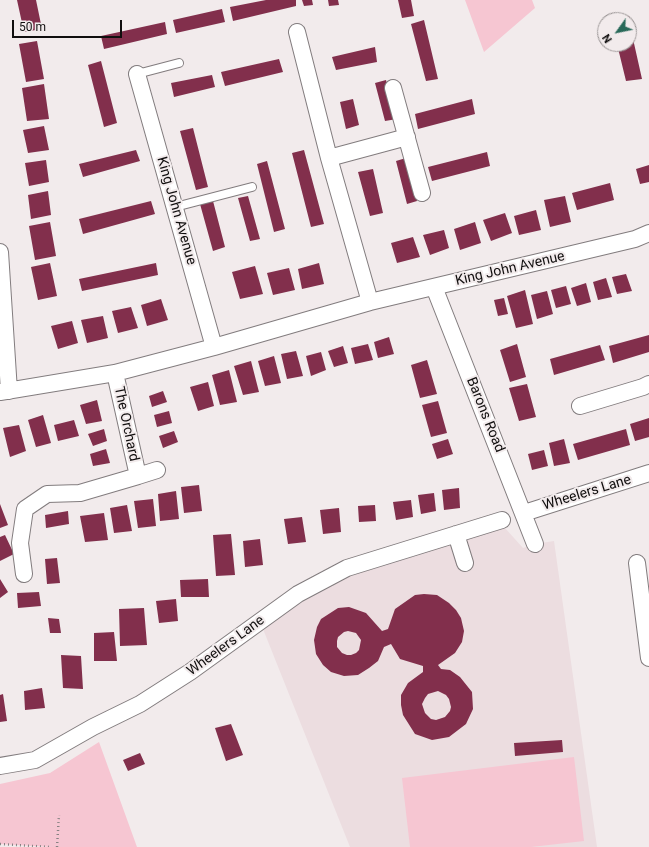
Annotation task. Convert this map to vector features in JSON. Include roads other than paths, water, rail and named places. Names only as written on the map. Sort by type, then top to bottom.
[{"type":"street","points":[[297,32],[329,158],[370,302]]},
{"type":"street","name":"King John Avenue","points":[[137,74],[214,347]]},
{"type":"street","points":[[393,88],[422,193]]},
{"type":"street","points":[[329,158],[407,137]]},
{"type":"street","name":"King John Avenue","points":[[4,391],[115,373],[214,347],[370,302],[635,239],[649,233]]},
{"type":"street","points":[[0,252],[4,391]]},
{"type":"street","name":"Barons Road","points":[[434,287],[535,544]]},
{"type":"street","name":"The Orchard","points":[[115,373],[138,476]]},
{"type":"street","points":[[580,406],[649,384]]},
{"type":"street","name":"The Orchard","points":[[24,574],[20,543],[25,509],[47,494],[80,492],[157,470]]},
{"type":"street","name":"Wheelers Lane","points":[[524,513],[649,473]]},
{"type":"street","name":"Wheelers Lane","points":[[0,766],[34,760],[93,727],[140,704],[190,672],[298,594],[347,568],[502,520]]},
{"type":"street","points":[[456,534],[465,563]]},
{"type":"street","points":[[637,563],[649,658]]},
{"type":"lane","points":[[137,74],[179,63]]},
{"type":"lane","points":[[175,207],[252,187]]}]
